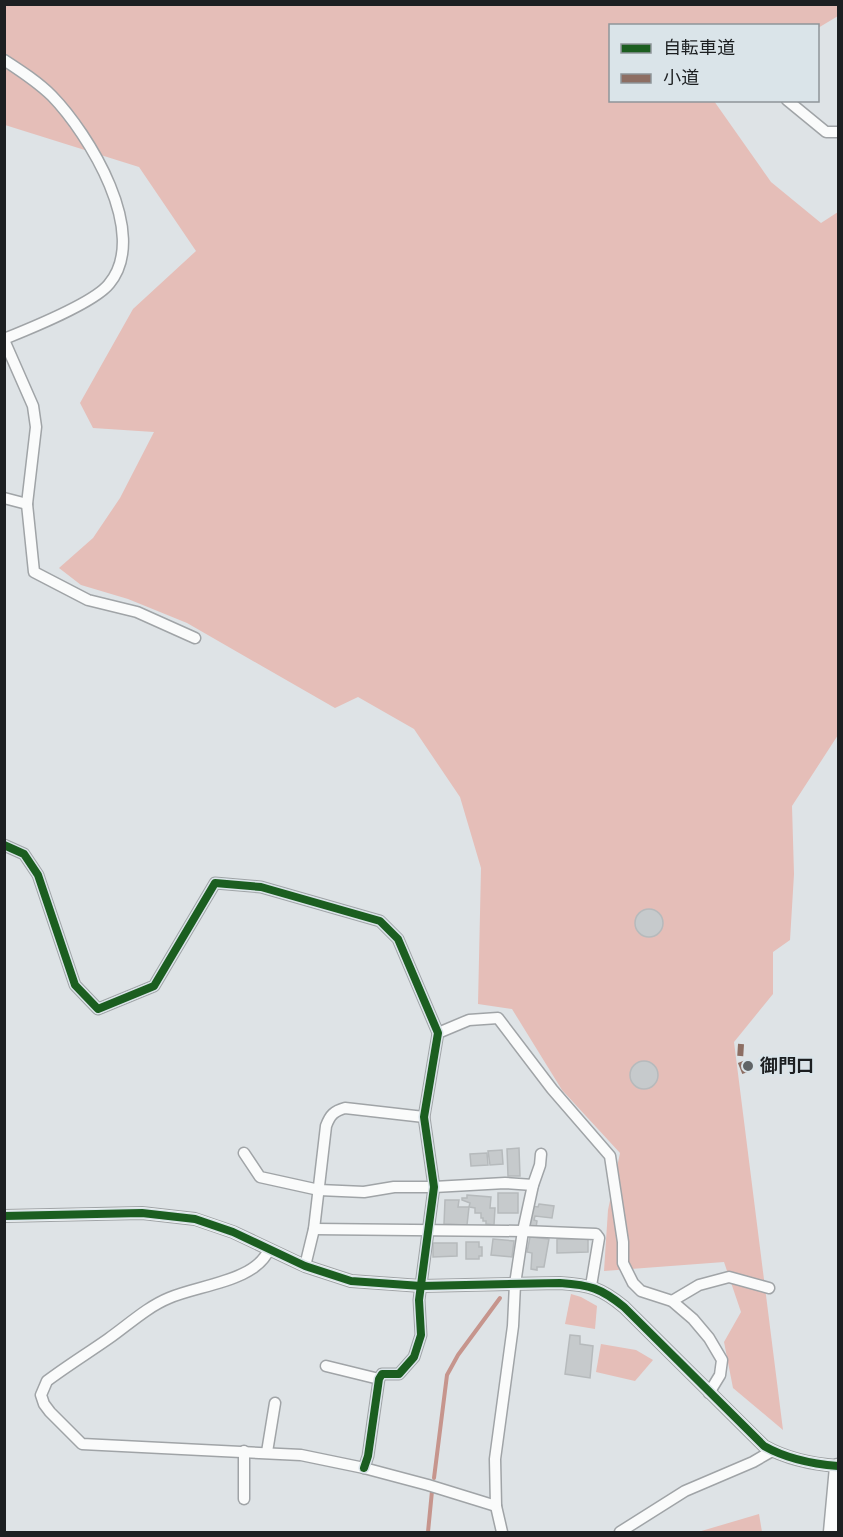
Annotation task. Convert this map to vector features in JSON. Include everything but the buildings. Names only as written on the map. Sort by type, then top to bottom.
[{"type":"highway","points":[[831,1530],[838,1466]]},
{"type":"street","points":[[4,60],[38,83],[53,97],[96,156],[119,209],[122,244],[121,260],[115,275],[109,285],[97,295],[4,340],[33,406],[36,427],[27,504],[34,572],[88,600],[137,612],[195,638]]},
{"type":"street","points":[[789,102],[826,132],[838,132]]},
{"type":"street","points":[[4,498],[27,504]]},
{"type":"street","points":[[4,846],[24,854],[38,875],[75,985],[98,1009],[154,986],[215,883],[261,887],[380,921],[398,939],[438,1033],[424,1118],[434,1187],[430,1231],[419,1300],[421,1335],[414,1357],[399,1374],[382,1374],[379,1379],[368,1456],[364,1468]]},
{"type":"street","points":[[438,1033],[468,1020],[498,1018],[552,1089],[610,1156],[623,1242],[623,1263],[633,1283],[641,1291],[672,1301],[693,1319],[709,1338],[722,1360],[720,1375],[710,1393]]},
{"type":"street","points":[[305,1266],[314,1229],[326,1126],[330,1116],[336,1110],[345,1107],[424,1118]]},
{"type":"street","points":[[244,1153],[260,1177],[320,1190],[364,1192],[394,1187],[505,1183],[533,1185]]},
{"type":"street","points":[[502,1533],[496,1506],[495,1459],[513,1326],[515,1284],[523,1231],[541,1154]]},
{"type":"street","points":[[4,1216],[142,1213],[170,1215],[214,1225],[305,1266],[351,1281],[421,1286],[560,1283],[591,1286],[608,1294],[624,1307],[757,1440],[772,1451],[795,1460],[838,1466]]},
{"type":"street","points":[[314,1229],[596,1234],[599,1238],[591,1286]]},
{"type":"street","points":[[269,1248],[260,1263],[233,1280],[193,1289],[166,1299],[143,1312],[48,1381],[41,1395],[44,1404],[82,1444],[301,1455],[364,1468],[496,1506]]},
{"type":"street","points":[[672,1301],[699,1285],[729,1277],[769,1288]]},
{"type":"street","points":[[326,1366],[379,1379]]},
{"type":"street","points":[[267,1452],[275,1403]]},
{"type":"street","points":[[244,1451],[244,1499]]},
{"type":"street","points":[[620,1533],[685,1491],[753,1462],[772,1451]]},
{"type":"shaded area","points":[[4,5],[838,5],[838,16],[819,27],[819,24],[609,24],[609,102],[715,102],[771,182],[821,223],[838,212],[838,735],[792,806],[794,874],[790,940],[773,952],[773,994],[734,1042],[783,1430],[733,1388],[724,1342],[741,1312],[724,1262],[604,1271],[608,1210],[620,1153],[562,1090],[512,1009],[478,1004],[481,868],[460,797],[414,729],[358,697],[335,708],[187,623],[128,599],[81,585],[59,568],[93,538],[120,498],[154,432],[93,428],[80,403],[133,309],[196,251],[139,167],[5,125]]},
{"type":"shaded area","points":[[571,1294],[597,1306],[595,1329],[565,1324]]},
{"type":"shaded area","points":[[601,1344],[636,1350],[653,1360],[635,1381],[596,1372]]},
{"type":"shaded area","points":[[759,1514],[762,1532],[698,1532]]},
{"type":"waterway","points":[[434,1478],[447,1375],[458,1355],[500,1298]]},
{"type":"waterway","points":[[428,1532],[432,1491]]},
{"type":"marked path","points":[[741,1044],[740,1060],[747,1078]]},
{"type":"cycle path","points":[[4,845],[24,854],[38,875],[75,985],[98,1009],[154,986],[215,883],[261,887],[380,921],[398,939],[438,1033],[424,1117],[434,1187],[419,1300],[421,1335],[414,1357],[399,1374],[382,1374],[379,1379],[368,1456],[364,1468]]},
{"type":"cycle path","points":[[4,1216],[142,1213],[195,1219],[233,1232],[305,1266],[351,1281],[421,1286],[560,1283],[595,1289],[624,1307],[764,1446],[800,1460],[838,1466]]},
{"type":"place","name":"御門口","points":[[748,1066]]}]
